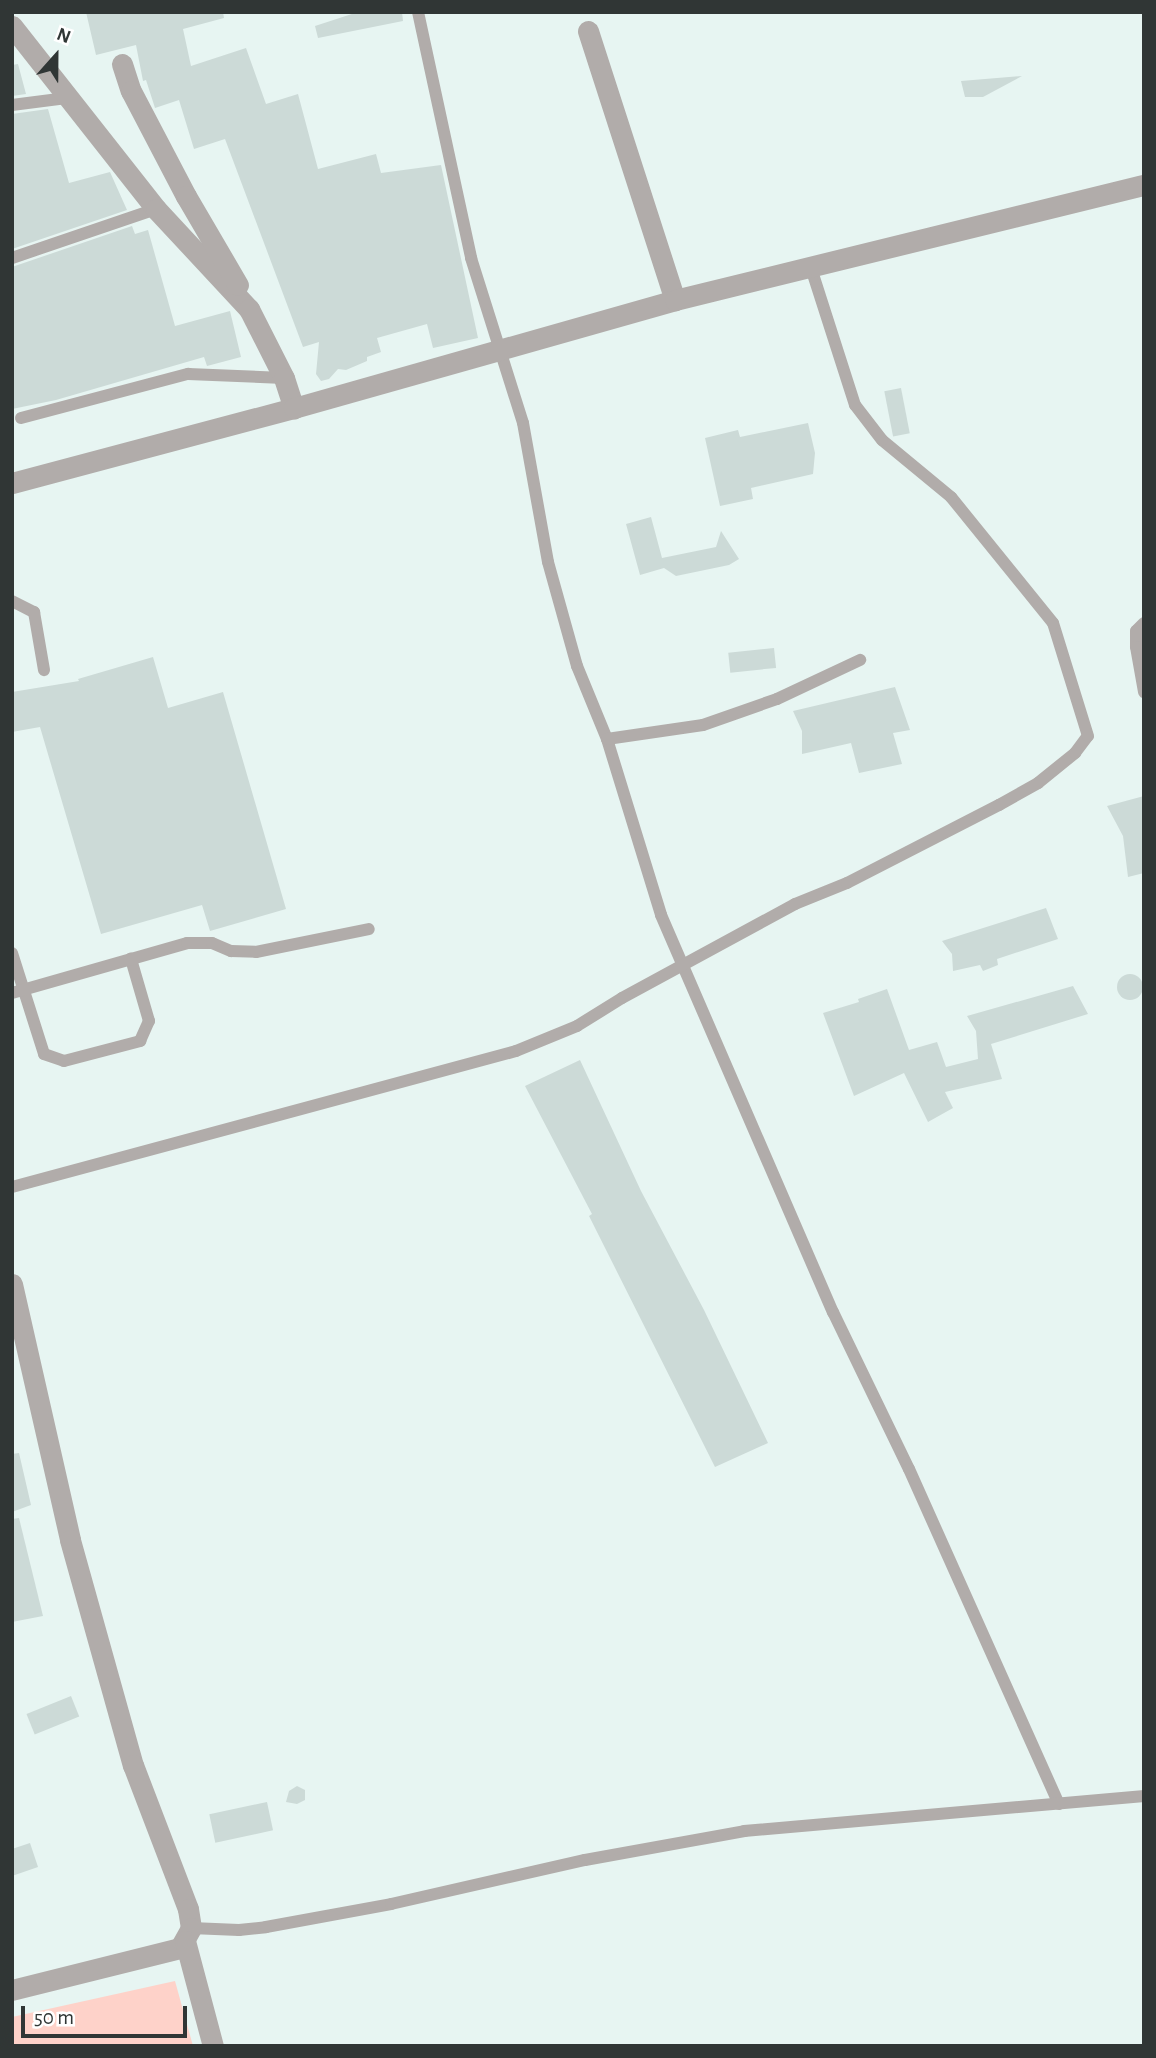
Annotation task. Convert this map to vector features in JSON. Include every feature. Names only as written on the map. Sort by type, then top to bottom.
[{"type":"street","points":[[12,26],[156,209],[249,309]]},
{"type":"street","points":[[588,31],[675,300]]},
{"type":"street","points":[[122,64],[131,90],[284,378],[294,408]]},
{"type":"street","points":[[12,482],[294,408],[675,300],[1144,185]]},
{"type":"street","points":[[12,1284],[70,1540],[133,1765],[188,1909],[188,1935],[213,2046]]},
{"type":"street","points":[[12,1990],[180,1948],[188,1935]]},
{"type":"lane","points":[[418,12],[471,258],[523,423],[548,562],[577,666],[607,739],[661,915],[833,1312],[909,1469],[1059,1804]]},
{"type":"lane","points":[[12,105],[67,98]]},
{"type":"lane","points":[[12,258],[156,209]]},
{"type":"lane","points":[[12,1187],[516,1051],[577,1026],[795,904],[847,883],[999,805],[1038,783],[1075,753],[1088,736],[1053,623],[951,497],[882,439],[855,405],[811,268]]},
{"type":"lane","points":[[20,418],[188,374],[284,378]]},
{"type":"lane","points":[[12,601],[33,612],[44,670]]},
{"type":"lane","points":[[1144,623],[1136,631],[1144,692]]},
{"type":"lane","points":[[607,739],[703,725],[777,699],[860,660]]},
{"type":"lane","points":[[18,991],[187,943],[212,943],[231,951],[257,953],[369,929]]},
{"type":"lane","points":[[12,953],[18,991],[44,1054],[64,1061],[140,1041],[149,1021],[131,959]]},
{"type":"lane","points":[[188,1935],[266,1927],[391,1904],[585,1860],[744,1831],[1144,1796]]},
{"type":"shaded area","points":[[175,1981],[193,2046],[12,2046],[12,2017]]},
{"type":"building","points":[[86,12],[223,12],[224,18],[183,29],[191,66],[246,48],[266,104],[298,94],[318,169],[376,154],[381,173],[441,165],[478,338],[433,348],[427,324],[377,338],[381,352],[346,370],[338,369],[329,379],[321,381],[316,374],[319,342],[303,347],[225,139],[194,149],[179,100],[155,108],[146,80],[143,81],[136,45],[96,55]]},
{"type":"building","points":[[358,12],[402,12],[403,21],[318,38],[315,26]]},
{"type":"building","points":[[18,64],[26,94],[12,96],[12,65]]},
{"type":"building","points":[[1022,76],[983,97],[965,97],[961,81]]},
{"type":"building","points":[[48,109],[69,183],[110,172],[127,210],[12,249],[12,114]]},
{"type":"building","points":[[132,226],[135,234],[148,230],[175,326],[230,311],[241,357],[207,366],[204,357],[56,400],[12,409],[12,267]]},
{"type":"building","points":[[901,388],[910,433],[893,436],[884,391]]},
{"type":"building","points":[[808,423],[815,453],[813,474],[751,488],[753,499],[720,506],[705,438],[738,430],[740,437]]},
{"type":"building","points":[[651,517],[662,558],[716,547],[721,531],[739,559],[729,565],[676,576],[664,568],[640,575],[626,524]]},
{"type":"building","points":[[774,648],[776,668],[730,673],[728,653]]},
{"type":"building","points":[[153,657],[168,708],[223,692],[286,909],[210,931],[202,905],[101,934],[40,727],[12,732],[12,692],[79,681],[78,679]]},
{"type":"building","points":[[895,687],[910,730],[893,733],[902,764],[859,773],[851,743],[802,754],[802,731],[793,711]]},
{"type":"building","points":[[1144,796],[1144,873],[1128,877],[1123,836],[1107,806]]},
{"type":"building","points":[[1046,908],[1058,939],[997,959],[998,965],[983,971],[980,965],[953,971],[952,954],[942,941]]},
{"type":"building","points":[[1130,974],[1139,978],[1143,987],[1139,996],[1130,1000],[1121,996],[1117,987],[1121,978]]},
{"type":"building","points":[[1073,986],[1088,1014],[991,1044],[1002,1079],[945,1092],[953,1108],[928,1122],[904,1073],[854,1096],[823,1013],[859,1002],[858,999],[887,989],[909,1050],[937,1042],[946,1067],[978,1059],[976,1031],[967,1016]]},
{"type":"building","points":[[580,1060],[641,1191],[704,1310],[768,1443],[715,1467],[589,1216],[592,1214],[525,1086]]},
{"type":"building","points":[[19,1453],[31,1505],[12,1512],[12,1454]]},
{"type":"building","points":[[19,1518],[43,1616],[12,1622],[12,1519]]},
{"type":"building","points":[[71,1696],[79,1716],[35,1734],[26,1714]]},
{"type":"building","points":[[297,1786],[305,1790],[305,1800],[297,1804],[286,1802],[289,1791]]},
{"type":"building","points":[[267,1802],[273,1830],[215,1843],[209,1814]]},
{"type":"building","points":[[30,1843],[38,1867],[12,1876],[12,1849]]}]
